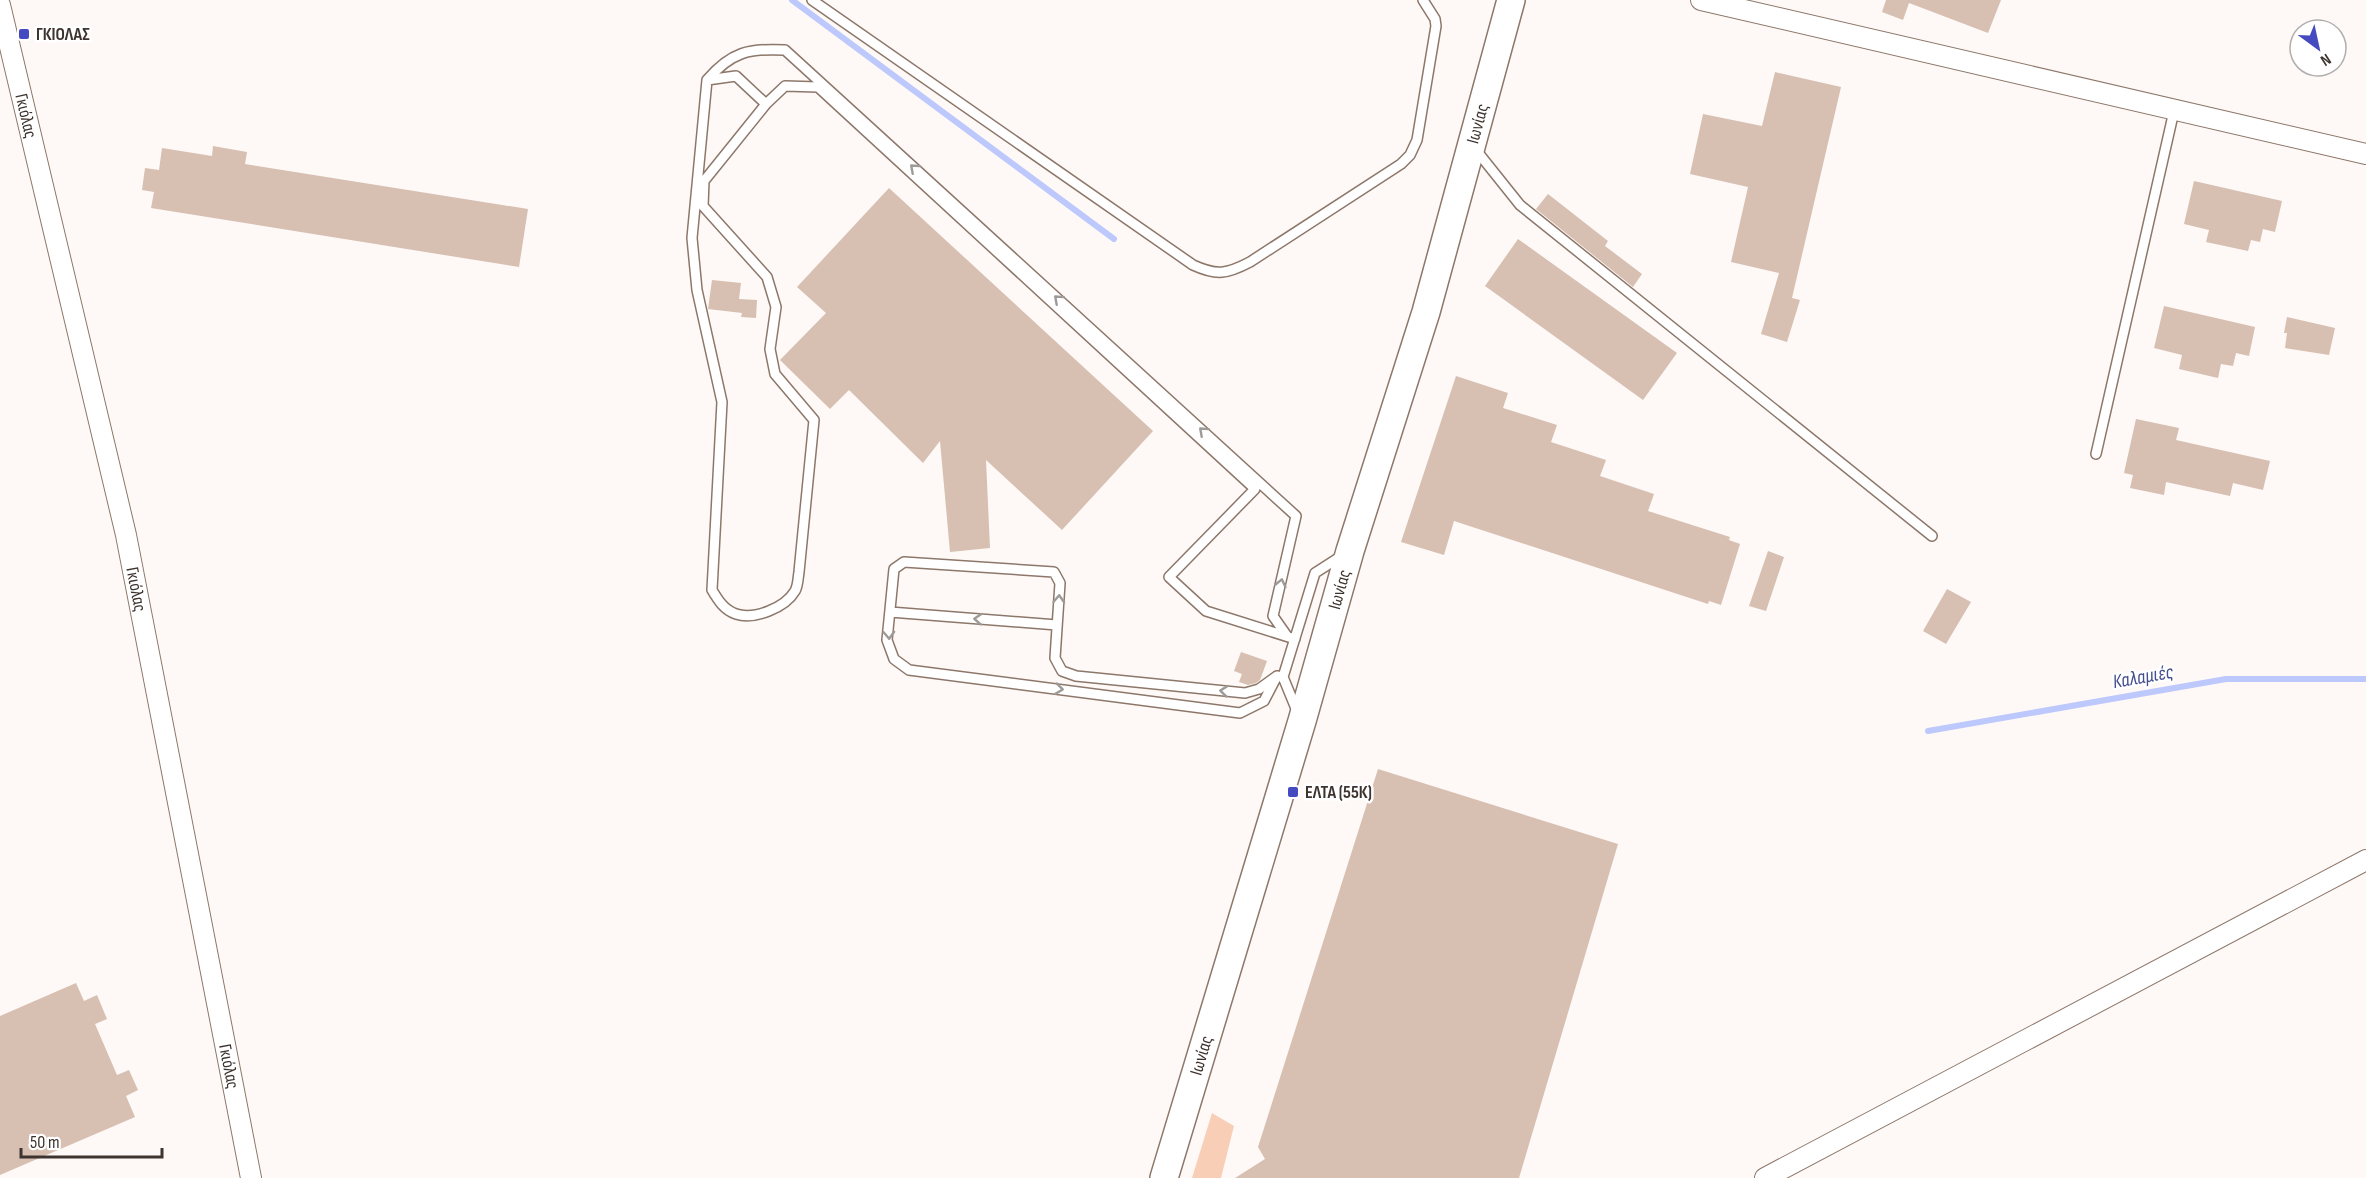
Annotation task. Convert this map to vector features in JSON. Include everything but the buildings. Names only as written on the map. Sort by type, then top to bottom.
[{"type":"street","name":"Ιωνίας","points":[[1164,1178],[1302,721],[1350,551],[1426,312],[1511,0]]},
{"type":"street","points":[[1701,0],[2366,154]]},
{"type":"street","name":"Γκιόλας","points":[[0,5],[126,535],[251,1178]]},
{"type":"street","points":[[1765,1178],[2366,860]]},
{"type":"lane","points":[[812,0],[1193,265],[1208,272],[1222,273],[1250,262],[1401,164],[1410,154],[1417,140],[1436,26],[1435,19],[1423,0]]},
{"type":"lane","points":[[760,48],[785,50],[1296,516],[1273,616],[1291,638],[1206,611],[1169,577],[1255,489],[818,87],[785,86],[766,104],[704,181],[703,206],[767,277],[776,307],[770,349],[775,374],[814,420],[796,590],[784,602],[762,614],[736,614],[722,606],[712,590],[722,402],[697,290],[692,238],[707,80],[722,64],[737,54],[760,48]]},
{"type":"lane","points":[[707,80],[736,76],[766,104]]},
{"type":"lane","points":[[2096,454],[2174,111]]},
{"type":"lane","points":[[1473,146],[1520,205],[1932,536]]},
{"type":"lane","points":[[1280,676],[1259,689],[1245,693],[1076,676],[1062,671],[1055,658],[1060,582],[1054,572],[904,562],[894,569],[887,640],[894,660],[909,670],[1240,713],[1264,701],[1280,676],[1291,638],[1315,573],[1350,551]]},
{"type":"lane","points":[[890,612],[1058,625]]},
{"type":"lane","points":[[1280,676],[1302,721]]},
{"type":"shaded area","points":[[1212,1113],[1234,1126],[1221,1178],[1192,1178]]},
{"type":"waterway","points":[[792,0],[1114,239]]},
{"type":"waterway","name":"Καλαμιές","points":[[1928,731],[2226,679],[2366,679]]},
{"type":"place","name":"ΓΚΙΟΛΑΣ","points":[[24,34]]},
{"type":"place","name":"ΕΛΤΑ (55Κ)","points":[[1293,792]]}]
